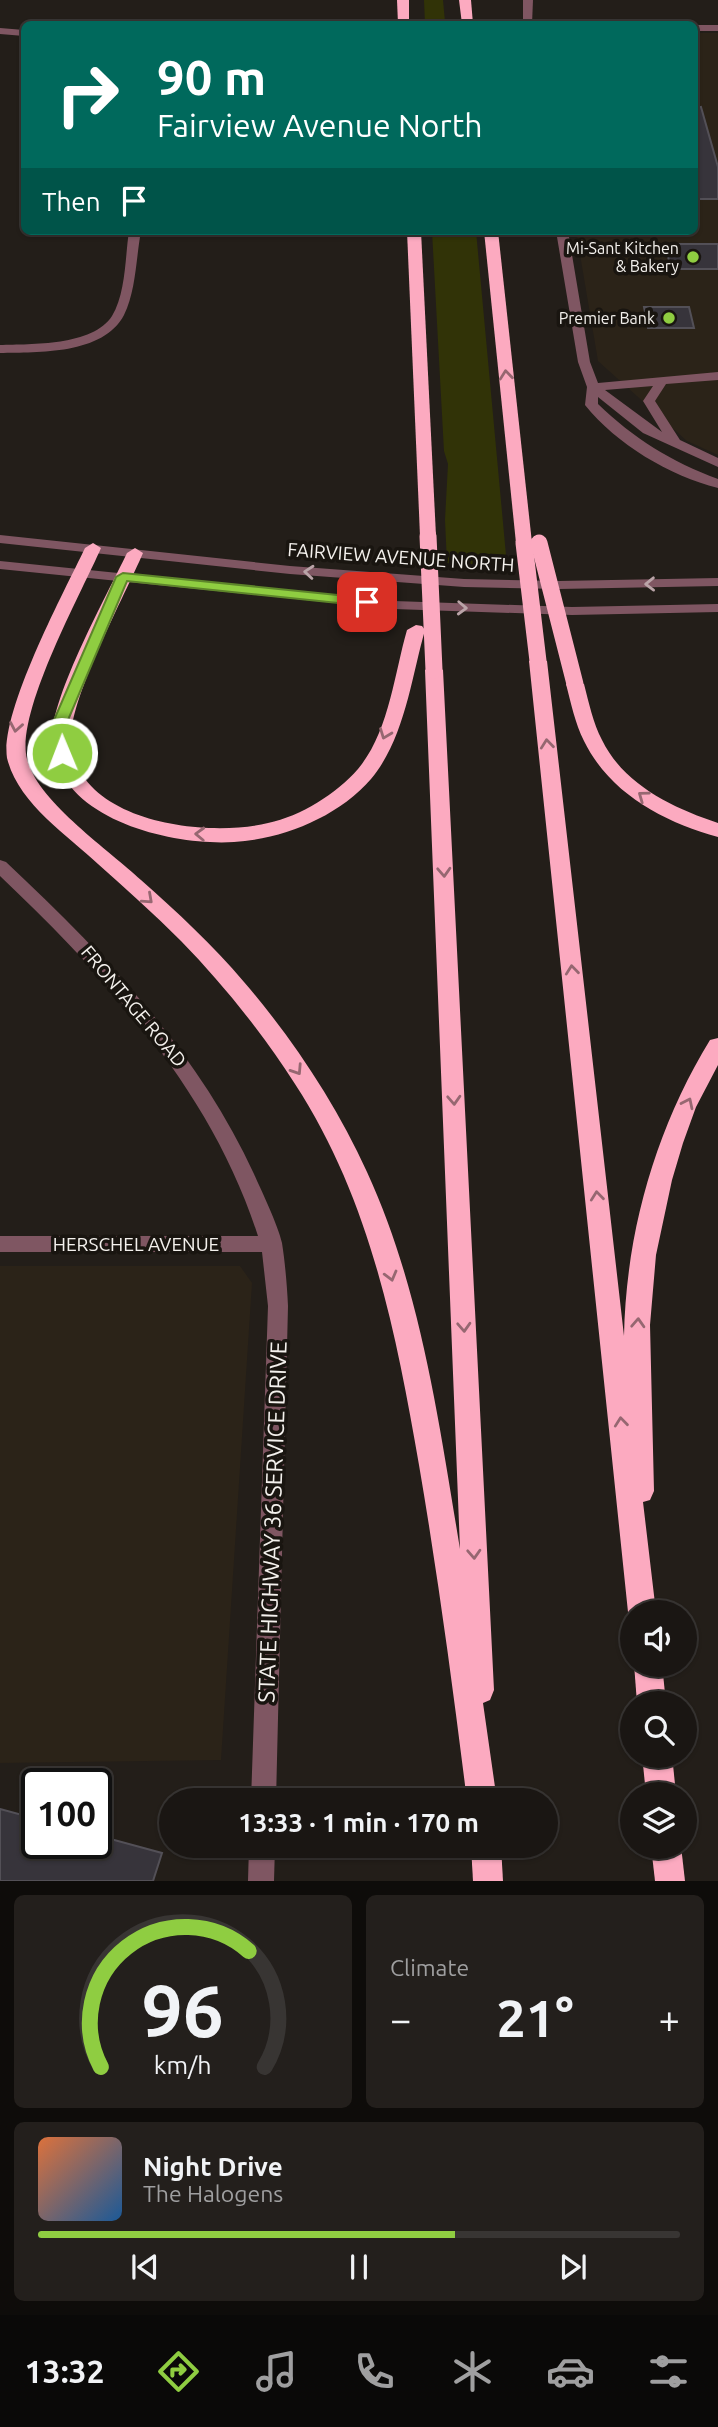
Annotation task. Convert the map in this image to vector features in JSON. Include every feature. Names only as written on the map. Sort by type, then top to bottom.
[{"type":"highway","points":[[465,0],[468,21]]},
{"type":"highway","points":[[475,21],[477,0]]},
{"type":"highway","points":[[403,3],[404,21]]},
{"type":"highway","points":[[414,235],[482,1788]]},
{"type":"highway","points":[[491,235],[514,443],[532,543],[598,750],[616,773],[640,795],[667,812],[718,830]]},
{"type":"highway","points":[[532,543],[538,661],[642,1600]]},
{"type":"highway","points":[[93,548],[22,704],[14,729],[14,749],[20,770],[30,789],[47,807],[205,952],[258,1014],[297,1070],[333,1130],[366,1196],[390,1273],[418,1383],[453,1579],[481,1788]]},
{"type":"highway","points":[[135,553],[68,701],[61,720],[60,735],[69,771],[92,799],[160,829],[194,835],[267,831],[324,807],[365,773],[377,755],[388,730],[403,668],[416,630],[431,606]]},
{"type":"highway","points":[[643,1600],[637,1324],[646,1244],[663,1169],[684,1110],[718,1046]]},
{"type":"highway","points":[[487,1858],[488,1881]]},
{"type":"highway","points":[[667,1859],[670,1881]]},
{"type":"street","points":[[528,0],[528,21]]},
{"type":"street","points":[[698,28],[718,28]]},
{"type":"street","points":[[0,31],[21,33]]},
{"type":"street","points":[[0,349],[67,344],[108,327],[120,311],[134,235]]},
{"type":"street","points":[[563,235],[584,362],[593,387],[591,405],[631,441],[665,461],[718,484]]},
{"type":"street","points":[[593,387],[718,376]]},
{"type":"street","points":[[663,380],[649,401],[678,446]]},
{"type":"street","points":[[593,387],[648,430],[718,463]]},
{"type":"street","name":"FAIRVIEW AVENUE NORTH","points":[[0,539],[325,573],[467,583],[596,585],[718,582]]},
{"type":"street","points":[[0,565],[394,605],[572,611],[718,608]]},
{"type":"street","name":"FRONTAGE ROAD","points":[[0,866],[70,930],[162,1035],[196,1083],[226,1136],[253,1193],[272,1244]]},
{"type":"street","name":"HERSCHEL AVENUE","points":[[0,1244],[272,1244]]},
{"type":"street","name":"STATE HIGHWAY 36 SERVICE DRIVE","points":[[263,1788],[278,1306],[278,1279],[272,1244]]},
{"type":"street","points":[[261,1881],[262,1858]]},
{"type":"shaded area","points":[[424,0],[443,0],[445,21],[425,21]]},
{"type":"shaded area","points":[[698,33],[718,33],[718,455],[687,441],[598,361],[577,235],[698,235]]},
{"type":"shaded area","points":[[432,235],[476,235],[507,566],[447,563],[445,520],[448,464],[444,451]]},
{"type":"shaded area","points":[[0,1266],[240,1266],[252,1283],[221,1760],[0,1763]]},
{"type":"building","points":[[701,107],[718,167],[718,199],[698,199],[698,108]]},
{"type":"building","name":"Mi-Sant Kitchen & Bakery","points":[[665,244],[718,244],[718,269],[671,269]]},
{"type":"building","name":"Premier Bank","points":[[644,307],[689,307],[694,328],[648,328]]},
{"type":"building","points":[[0,1809],[21,1815],[21,1859],[112,1859],[112,1839],[159,1852],[160,1858],[153,1881],[0,1881]]},
{"type":"place","name":"Mi-Sant Kitchen & Bakery","points":[[693,257]]},
{"type":"place","name":"Premier Bank","points":[[669,318]]},
{"type":"route","points":[[62,753],[61,720],[123,577],[367,602]]}]
